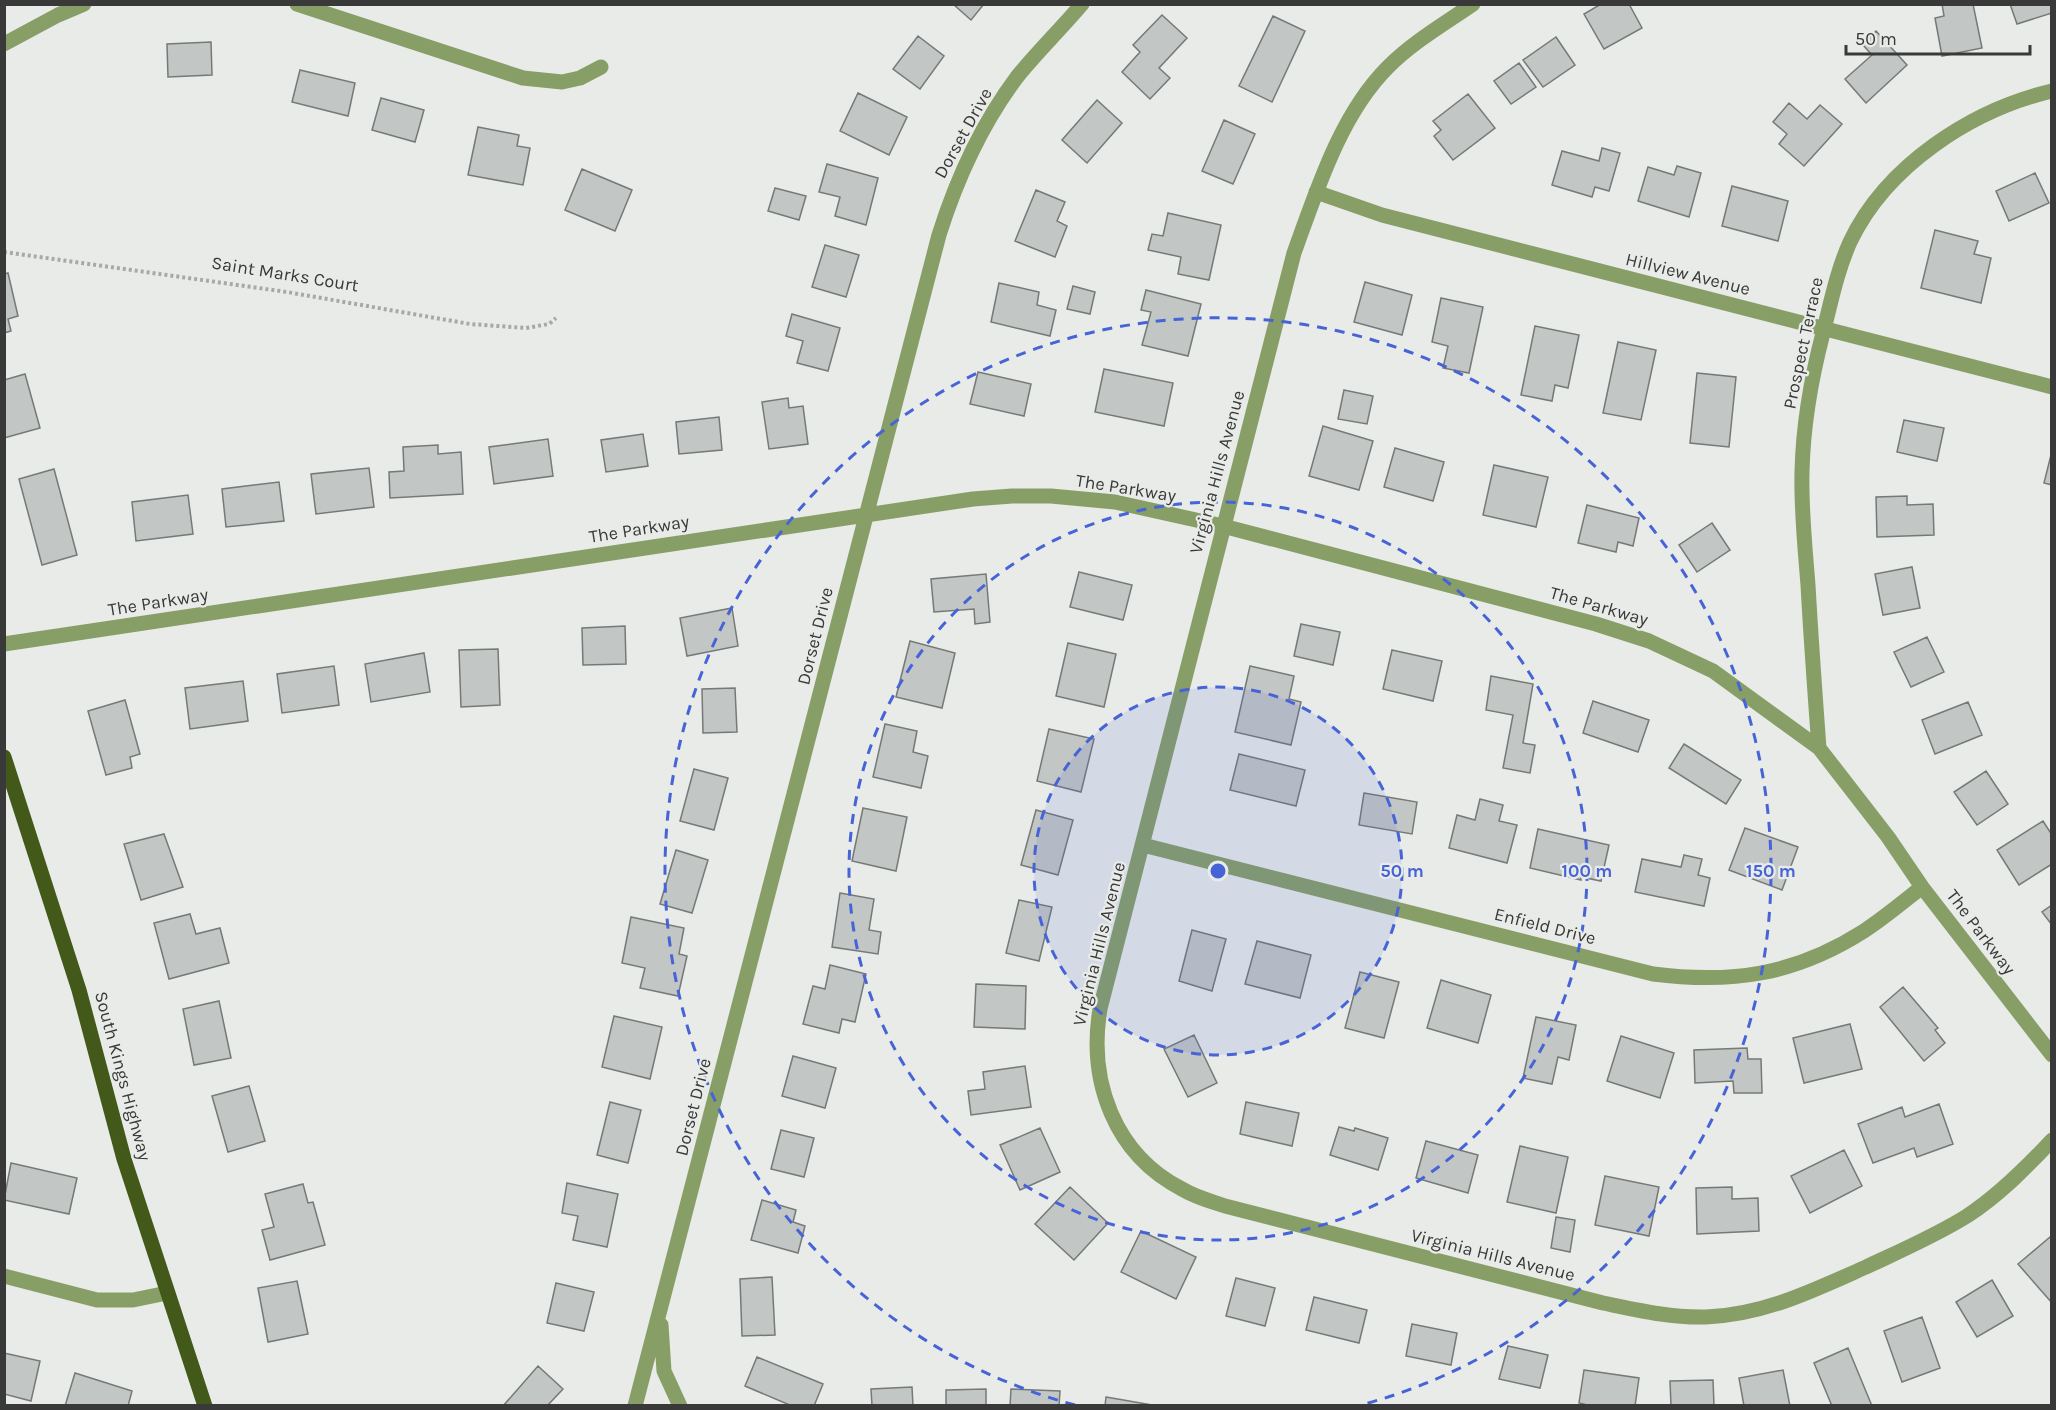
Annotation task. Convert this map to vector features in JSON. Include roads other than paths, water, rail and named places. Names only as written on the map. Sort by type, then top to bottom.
[{"type":"main road","name":"South Kings Highway","points":[[4,757],[79,990],[124,1159],[205,1406]]},
{"type":"street","points":[[4,44],[84,4]]},
{"type":"street","points":[[297,4],[523,78],[562,82],[580,78],[600,67]]},
{"type":"street","name":"Dorset Drive","points":[[635,1406],[939,234],[963,167],[991,115],[1018,77],[1082,4]]},
{"type":"street","name":"Virginia Hills Avenue","points":[[1473,4],[1402,54],[1372,85],[1350,117],[1316,192],[1294,253],[1100,1009],[1096,1047],[1099,1077],[1108,1107],[1124,1137],[1143,1161],[1162,1178],[1181,1189],[1225,1206],[1603,1303],[1657,1314],[1708,1317],[1757,1310],[1782,1303],[1923,1241],[1968,1215],[1999,1192],[2024,1170],[2052,1140]]},
{"type":"street","name":"Prospect Terrace","points":[[1819,748],[1803,529],[1802,471],[1811,380],[1836,276],[1863,219],[1887,188],[1905,170],[1939,142],[1961,129],[2011,104],[2052,92]]},
{"type":"street","name":"Hillview Avenue","points":[[1316,192],[1382,216],[2052,387]]},
{"type":"street","name":"The Parkway","points":[[4,644],[973,499],[1051,496],[1115,502],[1223,526],[1596,624],[1649,641],[1713,671],[1819,748],[1888,837],[1922,887],[2052,1055]]},
{"type":"street","name":"Enfield Drive","points":[[1143,845],[1653,974],[1691,979],[1751,976],[1809,959],[1864,931],[1922,887]]},
{"type":"street","points":[[4,1276],[98,1300],[133,1300],[167,1293]]},
{"type":"street","name":"Dorset Drive","points":[[660,1313],[664,1371],[680,1406]]}]
